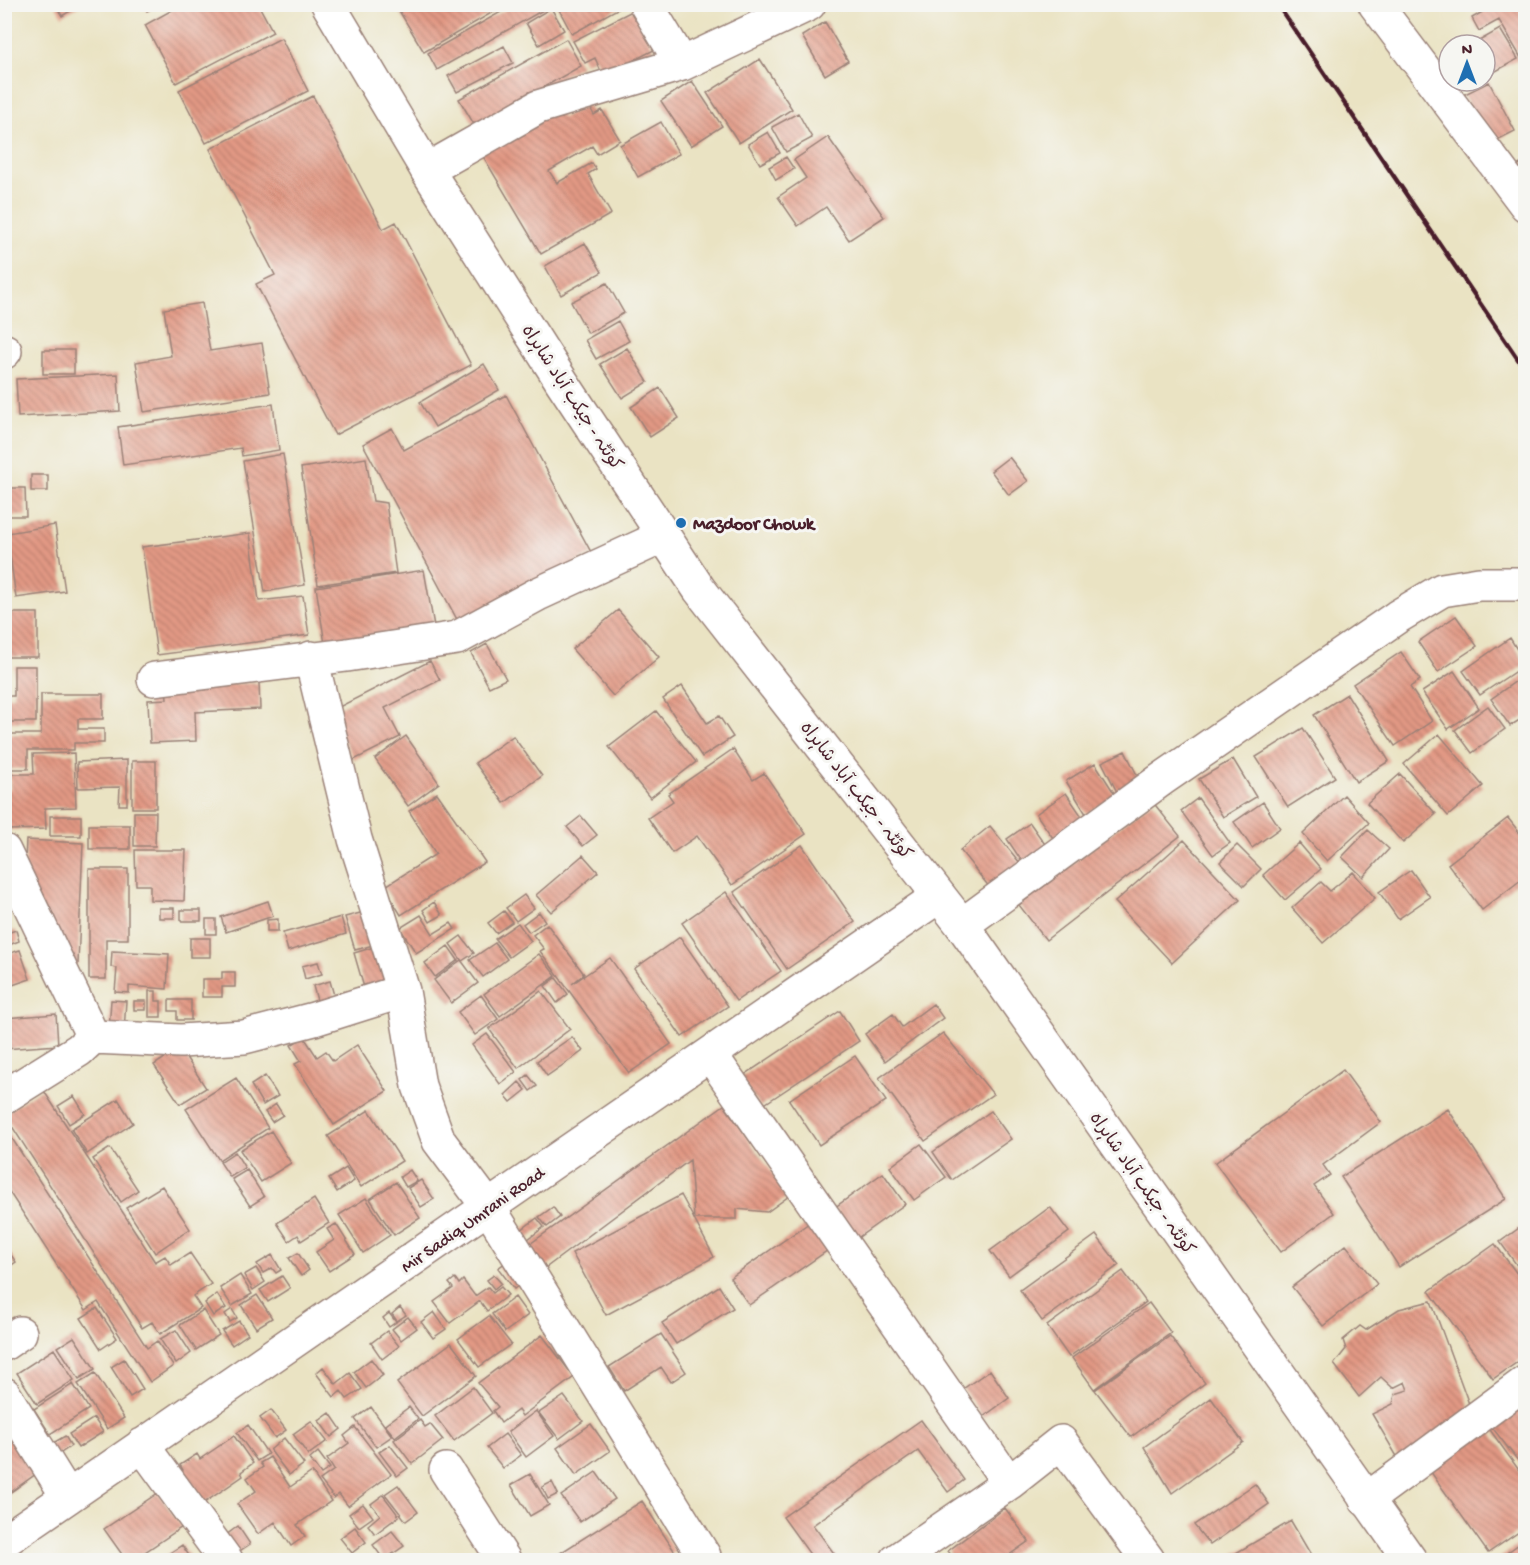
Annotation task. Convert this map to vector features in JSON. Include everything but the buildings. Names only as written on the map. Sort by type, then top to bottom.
[{"type":"main road","name":"کوئٹہ - جیکب آباد شاہراہ","points":[[328,4],[428,170],[699,589],[962,925],[1366,1500],[1400,1558]]},
{"type":"main road","points":[[646,4],[682,64]]},
{"type":"main road","points":[[428,170],[538,107],[682,64],[762,24],[809,4]]},
{"type":"main road","points":[[1375,4],[1526,205]]},
{"type":"main road","points":[[154,679],[456,638],[538,594],[664,536]]},
{"type":"main road","points":[[962,925],[1162,778],[1397,616],[1442,590],[1479,584],[1526,584]]},
{"type":"main road","points":[[311,658],[354,839],[403,991],[419,1086],[439,1141],[489,1208],[704,1556],[698,1560]]},
{"type":"main road","points":[[4,852],[93,1036]]},
{"type":"main road","name":"Mir Sadiq Umrani Road","points":[[4,1541],[939,896]]},
{"type":"main road","points":[[93,1036],[182,1041],[244,1036],[314,1019],[403,991]]},
{"type":"main road","points":[[4,1097],[80,1050],[93,1036]]},
{"type":"main road","points":[[710,1054],[1009,1483]]},
{"type":"main road","points":[[1366,1500],[1526,1382]]},
{"type":"main road","points":[[4,1394],[68,1497]]},
{"type":"main road","points":[[897,1560],[1009,1483],[1061,1442],[1148,1560]]},
{"type":"main road","points":[[142,1445],[226,1560]]},
{"type":"main road","points":[[446,1470],[504,1560]]},
{"type":"railway","points":[[1277,4],[1526,371]]},
{"type":"place","name":"Mazdoor Chowk","points":[[681,523]]}]
